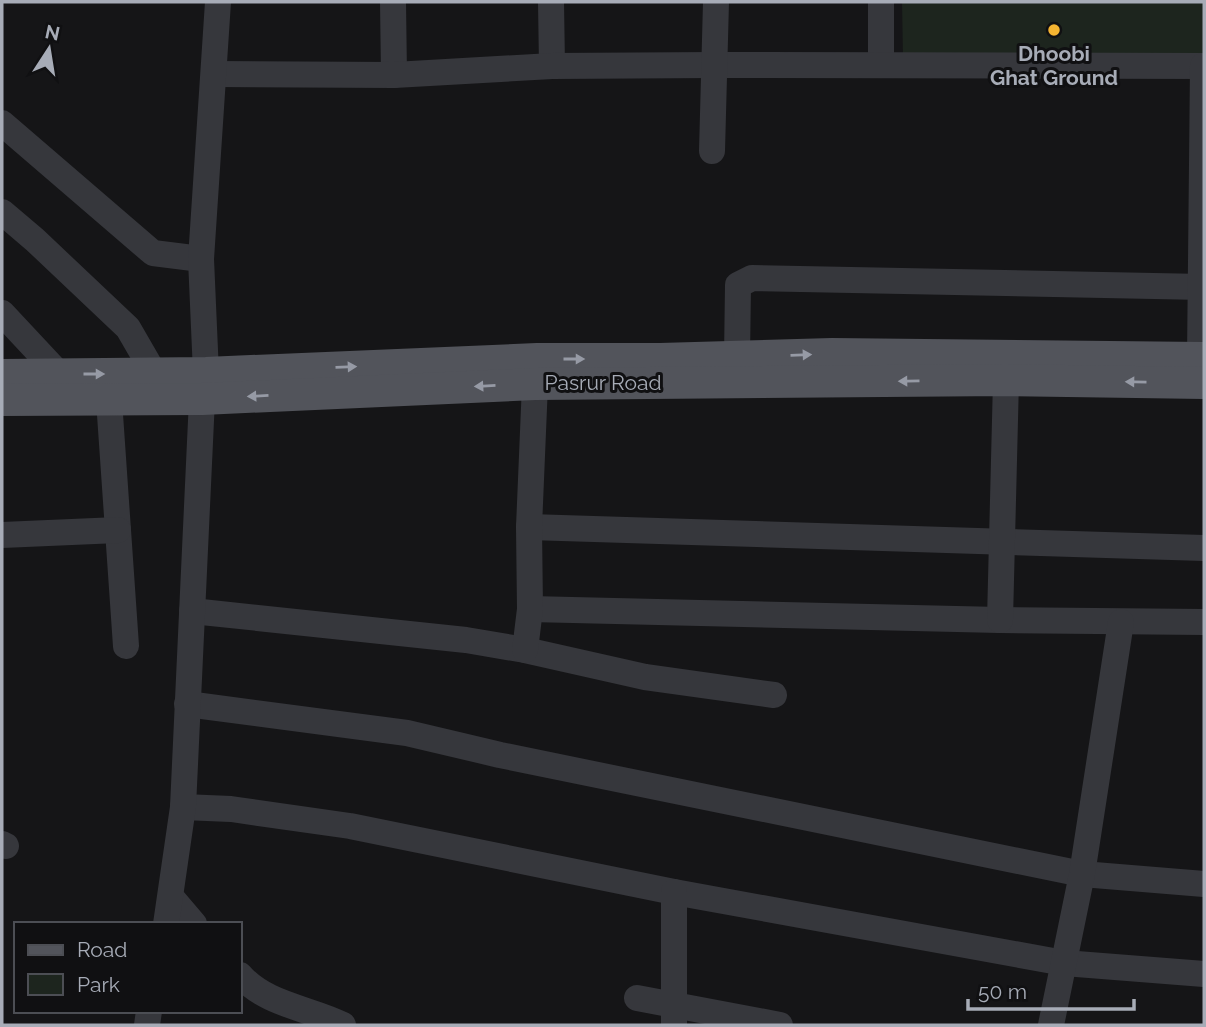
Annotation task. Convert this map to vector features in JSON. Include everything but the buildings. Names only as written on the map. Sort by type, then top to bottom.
[{"type":"main road","name":"Pasrur Road","points":[[2,400],[109,400],[204,386],[537,359],[832,354],[1203,366]]},
{"type":"main road","name":"Pasrur Road","points":[[2,375],[154,373],[204,386],[535,384],[1006,380],[1203,366]]},
{"type":"street","points":[[166,922],[183,807],[204,386],[201,258],[218,2]]},
{"type":"street","points":[[393,2],[394,75]]},
{"type":"street","points":[[551,2],[552,66]]},
{"type":"street","points":[[712,151],[716,2]]},
{"type":"street","points":[[881,2],[881,65]]},
{"type":"street","points":[[215,74],[394,75],[552,66],[1203,66],[1203,366]]},
{"type":"street","points":[[2,123],[153,253],[201,258]]},
{"type":"street","points":[[2,212],[128,328],[154,373]]},
{"type":"street","points":[[737,357],[738,285],[752,278],[1202,287]]},
{"type":"street","points":[[2,313],[59,374]]},
{"type":"street","points":[[1000,620],[1006,380]]},
{"type":"street","points":[[524,650],[530,608],[529,527],[535,384]]},
{"type":"street","points":[[109,400],[126,646]]},
{"type":"street","points":[[529,527],[1204,548]]},
{"type":"street","points":[[2,535],[118,530]]},
{"type":"street","points":[[530,608],[1000,620],[1204,622]]},
{"type":"street","points":[[192,611],[466,640],[645,677],[774,695]]},
{"type":"street","points":[[1051,1025],[1082,874],[1121,622]]},
{"type":"street","points":[[187,704],[407,733],[500,755],[1082,874],[1204,884]]},
{"type":"street","points":[[183,807],[231,809],[350,826],[674,892],[1064,963],[1204,974]]},
{"type":"street","points":[[673,1014],[674,892]]},
{"type":"street","points":[[171,897],[192,922]]},
{"type":"street","points":[[242,978],[248,985],[272,999],[343,1025]]},
{"type":"street","points":[[636,998],[673,1014],[780,1025]]},
{"type":"green space","name":"Dhoobi Ghat Ground","points":[[902,2],[1204,2],[1204,64],[903,58]]},
{"type":"place","name":"Dhoobi Ghat Ground","points":[[1054,30]]}]
